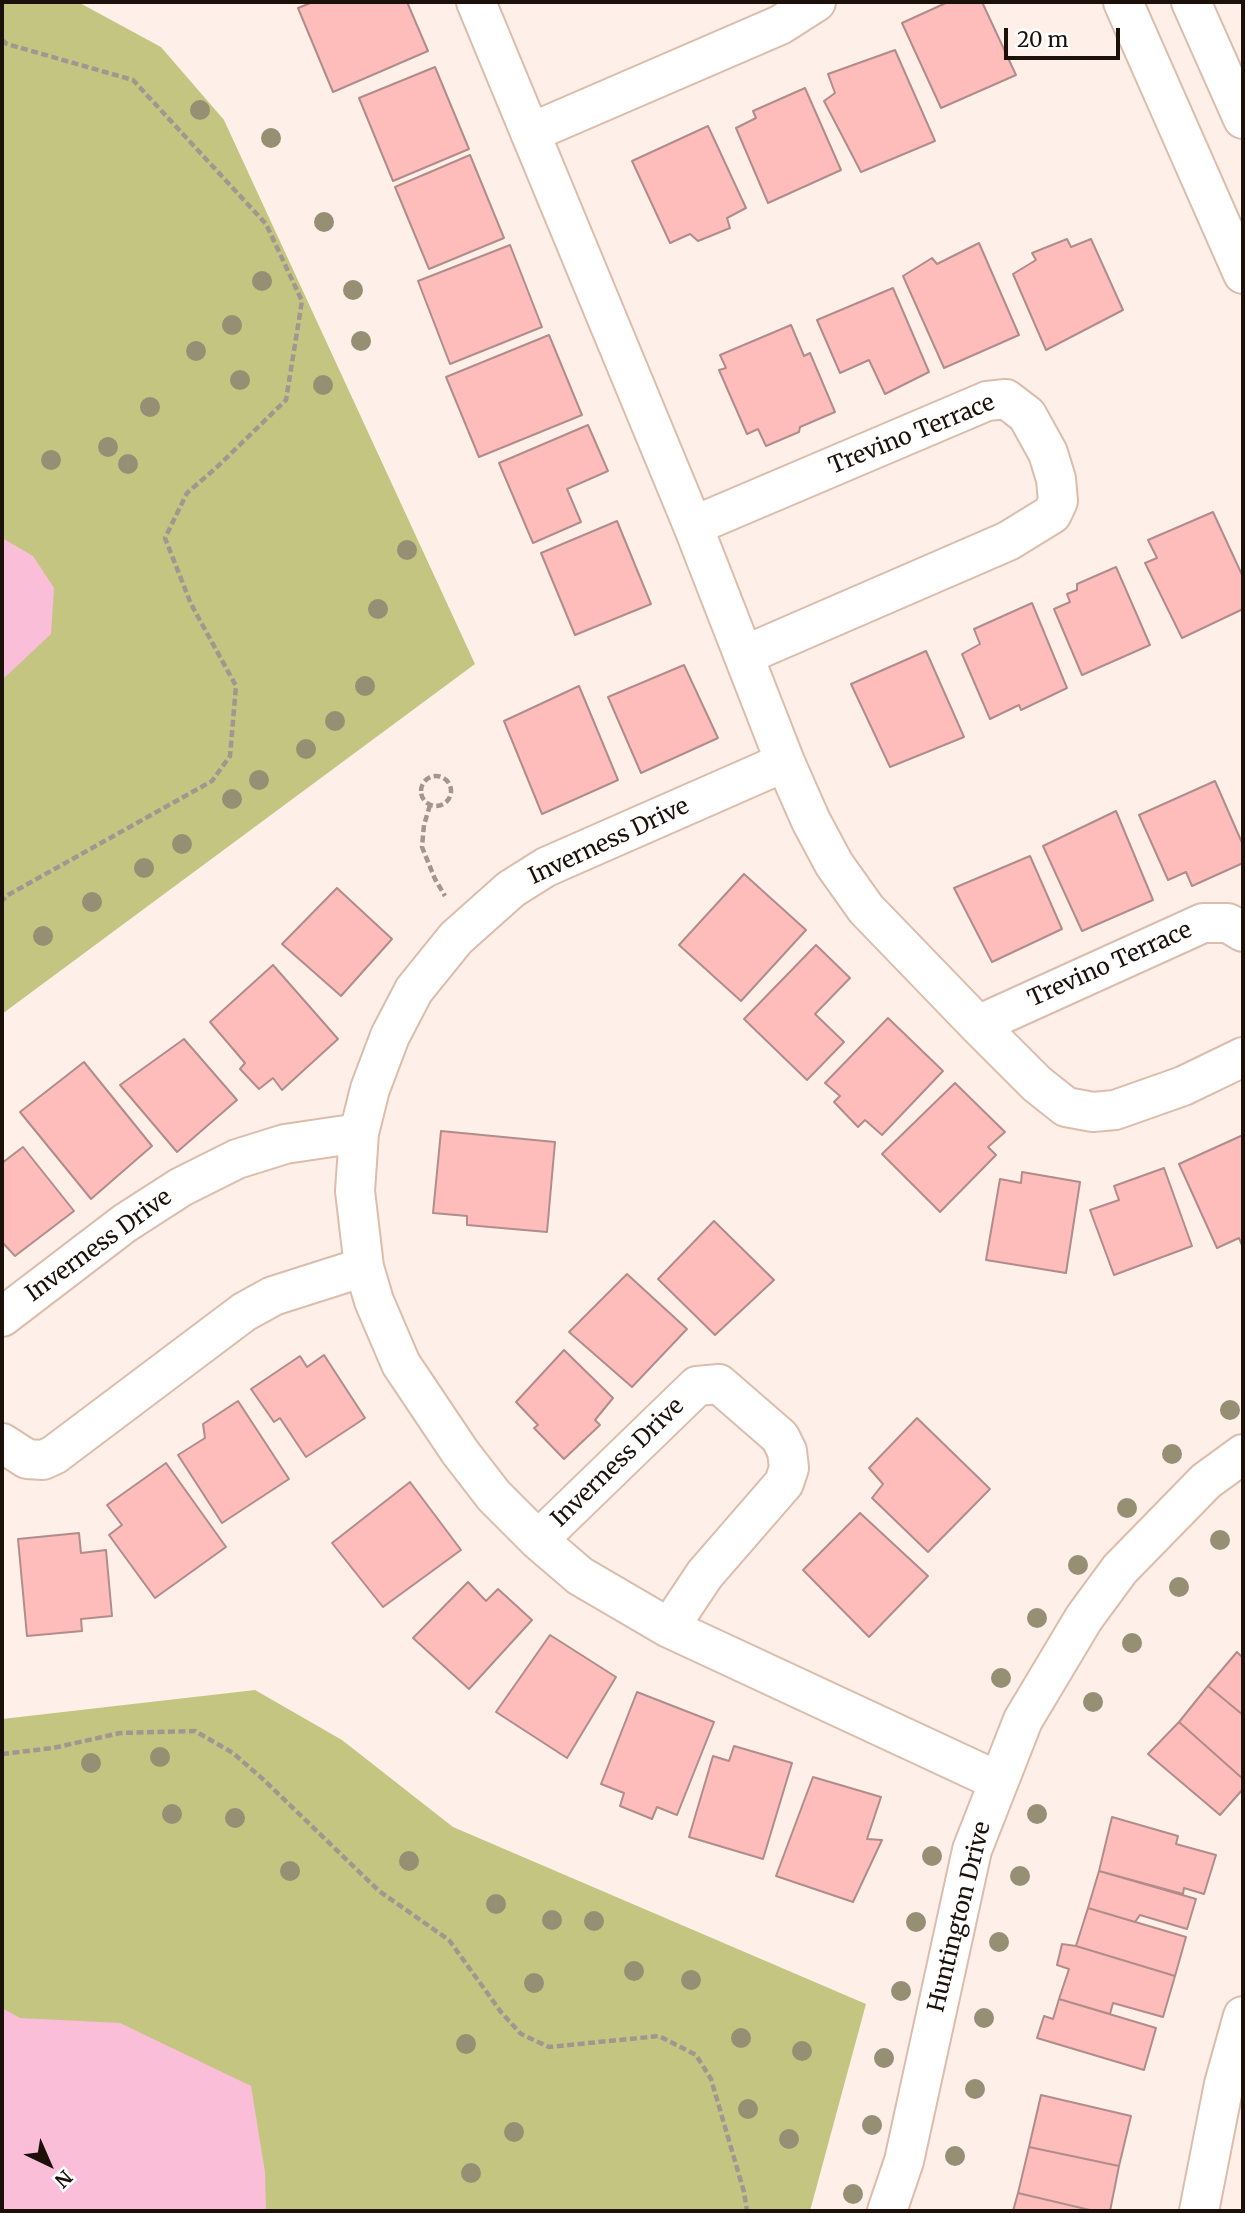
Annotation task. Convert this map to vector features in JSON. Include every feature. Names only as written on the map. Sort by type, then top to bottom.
[{"type":"street","points":[[479,2],[530,133],[745,655],[785,762],[816,832],[834,864],[866,909],[1037,1084],[1066,1107],[1093,1112],[1115,1110],[1183,1086],[1243,1057]]},
{"type":"street","points":[[530,133],[780,25],[816,2]]},
{"type":"street","points":[[1123,2],[1243,274]]},
{"type":"street","points":[[1191,2],[1243,120]]},
{"type":"street","name":"Trevino Terrace","points":[[693,526],[987,401],[1006,399],[1027,415],[1048,453],[1056,479],[1058,501],[1052,514],[1008,541],[745,655]]},
{"type":"street","name":"Inverness Drive","points":[[785,762],[546,867],[511,889],[456,938],[414,990],[370,1088],[359,1133],[355,1191],[364,1267],[374,1301],[401,1364],[477,1474],[494,1496],[538,1540],[580,1576],[669,1628],[998,1781]]},
{"type":"street","name":"Trevino Terrace","points":[[978,1025],[1203,923],[1227,923],[1243,932]]},
{"type":"street","name":"Inverness Drive","points":[[2,1317],[125,1223],[181,1187],[237,1158],[285,1144],[359,1133]]},
{"type":"street","points":[[2,1443],[27,1459],[43,1460],[54,1455],[244,1312],[273,1296],[364,1267]]},
{"type":"street","name":"Inverness Drive","points":[[538,1540],[697,1386],[719,1384],[780,1437],[787,1451],[789,1468],[784,1483],[705,1574],[669,1628]]},
{"type":"street","name":"Huntington Drive","points":[[887,2211],[904,2161],[972,1850],[1023,1720],[1084,1618],[1120,1569],[1206,1481],[1243,1454]]},
{"type":"street","points":[[1199,2211],[1224,2084],[1243,2016]]},
{"type":"path","points":[[2,40],[6,44],[133,80],[266,224],[302,301],[286,400],[187,493],[165,538],[191,604],[236,686],[230,756],[212,781],[8,895],[2,901]]},
{"type":"path","points":[[439,776],[450,785],[451,795],[445,804],[436,807],[430,805],[423,799],[421,789],[426,780],[439,776]]},
{"type":"path","points":[[430,805],[424,825],[422,847],[435,879],[467,928]]},
{"type":"path","points":[[2,1754],[53,1748],[120,1733],[195,1731],[233,1753],[379,1891],[449,1940],[520,2034],[549,2047],[659,2036],[696,2055],[711,2079],[744,2192],[747,2211]]},
{"type":"shaded area","points":[[2,2],[78,2],[161,47],[224,120],[475,664],[2,1014]]},
{"type":"shaded area","points":[[2,538],[33,556],[54,588],[51,634],[2,680]]},
{"type":"shaded area","points":[[255,1690],[342,1740],[453,1827],[866,2004],[810,2211],[2,2211],[2,1719]]},
{"type":"shaded area","points":[[2,2008],[20,2018],[120,2023],[251,2086],[265,2172],[266,2211],[2,2211]]},
{"type":"building","points":[[313,2],[407,2],[428,51],[333,92],[298,8]]},
{"type":"building","points":[[948,2],[982,2],[1016,75],[941,108],[902,23]]},
{"type":"building","points":[[895,50],[935,141],[861,172],[824,101],[835,93],[828,74]]},
{"type":"building","points":[[435,67],[469,149],[393,181],[359,98]]},
{"type":"building","points":[[805,88],[841,170],[768,203],[736,128],[756,118],[753,111]]},
{"type":"building","points":[[708,126],[746,208],[727,218],[730,228],[698,241],[690,234],[670,243],[632,161]]},
{"type":"building","points":[[470,155],[504,238],[429,269],[395,187]]},
{"type":"building","points":[[1067,239],[1071,247],[1091,239],[1123,310],[1046,350],[1013,274],[1036,260],[1032,253]]},
{"type":"building","points":[[979,243],[1019,335],[944,368],[903,276],[932,258],[937,264]]},
{"type":"building","points":[[510,245],[542,327],[450,364],[418,281]]},
{"type":"building","points":[[893,288],[929,372],[885,394],[869,360],[840,373],[817,320]]},
{"type":"building","points":[[791,325],[804,356],[810,353],[835,412],[766,446],[758,429],[747,434],[719,370],[726,368],[720,355]]},
{"type":"building","points":[[549,335],[582,415],[479,457],[446,377]]},
{"type":"building","points":[[588,425],[608,471],[567,489],[581,522],[533,543],[499,463]]},
{"type":"building","points":[[1213,512],[1243,577],[1243,609],[1182,638],[1145,563],[1157,558],[1148,540]]},
{"type":"building","points":[[617,521],[651,604],[575,635],[541,553]]},
{"type":"building","points":[[1116,567],[1150,645],[1082,675],[1054,609],[1070,602],[1067,594],[1077,590],[1077,584]]},
{"type":"building","points":[[1032,603],[1067,688],[1021,710],[1019,705],[990,719],[962,654],[980,644],[974,629]]},
{"type":"building","points":[[926,651],[964,737],[890,767],[851,684]]},
{"type":"building","points":[[684,665],[718,738],[641,773],[608,697]]},
{"type":"building","points":[[579,686],[618,780],[542,814],[504,721]]},
{"type":"building","points":[[1215,781],[1243,845],[1243,863],[1192,886],[1186,872],[1168,880],[1139,815]]},
{"type":"building","points":[[1116,811],[1153,900],[1082,931],[1043,846]]},
{"type":"building","points":[[1030,856],[1062,929],[992,962],[954,888]]},
{"type":"building","points":[[744,874],[806,930],[741,1001],[679,945]]},
{"type":"building","points":[[337,888],[392,939],[341,996],[282,944]]},
{"type":"building","points":[[816,945],[850,978],[815,1014],[844,1042],[807,1080],[744,1019]]},
{"type":"building","points":[[273,965],[338,1039],[282,1090],[273,1078],[259,1089],[240,1069],[245,1063],[210,1022]]},
{"type":"building","points":[[888,1018],[943,1071],[882,1135],[865,1120],[858,1127],[834,1102],[840,1096],[825,1083]]},
{"type":"building","points":[[184,1039],[237,1100],[177,1152],[120,1085]]},
{"type":"building","points":[[84,1062],[152,1146],[91,1199],[20,1112]]},
{"type":"building","points":[[955,1083],[1005,1132],[988,1147],[996,1155],[940,1212],[882,1154]]},
{"type":"building","points":[[441,1131],[555,1142],[547,1232],[467,1225],[467,1216],[433,1213]]},
{"type":"building","points":[[1243,1135],[1243,1248],[1239,1238],[1217,1248],[1179,1164]]},
{"type":"building","points":[[23,1147],[74,1211],[15,1256],[2,1242],[2,1163]]},
{"type":"building","points":[[1164,1168],[1192,1246],[1114,1275],[1090,1210],[1119,1200],[1114,1186]]},
{"type":"building","points":[[1022,1172],[1080,1182],[1066,1273],[986,1260],[1000,1179],[1021,1183]]},
{"type":"building","points":[[714,1221],[774,1280],[715,1335],[658,1279]]},
{"type":"building","points":[[627,1274],[687,1329],[632,1387],[569,1332]]},
{"type":"building","points":[[564,1350],[613,1398],[595,1420],[600,1425],[564,1459],[534,1428],[538,1425],[516,1402]]},
{"type":"building","points":[[324,1355],[365,1418],[306,1457],[280,1418],[274,1422],[251,1389],[300,1356],[307,1367]]},
{"type":"building","points":[[238,1401],[289,1479],[222,1523],[178,1455],[205,1438],[203,1424]]},
{"type":"building","points":[[917,1418],[990,1489],[928,1552],[872,1498],[883,1484],[869,1468]]},
{"type":"building","points":[[166,1463],[226,1547],[155,1598],[109,1535],[122,1525],[107,1505]]},
{"type":"building","points":[[410,1482],[461,1550],[383,1607],[332,1543]]},
{"type":"building","points":[[860,1513],[928,1576],[869,1637],[803,1570]]},
{"type":"building","points":[[79,1533],[81,1553],[106,1550],[112,1616],[81,1619],[82,1631],[27,1636],[18,1539]]},
{"type":"building","points":[[468,1582],[486,1601],[498,1589],[532,1620],[469,1689],[413,1638]]},
{"type":"building","points":[[550,1635],[616,1677],[567,1758],[496,1712]]},
{"type":"building","points":[[1237,1652],[1243,1658],[1243,1715],[1208,1686]]},
{"type":"building","points":[[1208,1686],[1243,1715],[1243,1779],[1179,1722]]},
{"type":"building","points":[[637,1692],[714,1722],[677,1815],[657,1807],[652,1819],[620,1806],[624,1793],[601,1784]]},
{"type":"building","points":[[1179,1722],[1243,1779],[1243,1789],[1220,1815],[1148,1754]]},
{"type":"building","points":[[734,1746],[792,1763],[763,1859],[689,1837],[713,1756],[729,1761]]},
{"type":"building","points":[[813,1777],[881,1797],[867,1839],[882,1840],[853,1902],[776,1876]]},
{"type":"building","points":[[1112,1817],[1178,1836],[1176,1844],[1216,1855],[1204,1894],[1184,1888],[1183,1894],[1099,1871]]},
{"type":"building","points":[[1099,1871],[1196,1899],[1187,1929],[1140,1915],[1135,1922],[1088,1908]]},
{"type":"building","points":[[1088,1908],[1186,1937],[1175,1976],[1076,1946]]},
{"type":"building","points":[[1062,1944],[1175,1976],[1163,2017],[1113,2003],[1110,2014],[1059,1999],[1069,1969],[1057,1965]]},
{"type":"building","points":[[1059,1999],[1156,2028],[1144,2070],[1037,2038],[1044,2016],[1053,2019]]},
{"type":"building","points":[[1041,2095],[1131,2116],[1119,2166],[1029,2147]]},
{"type":"building","points":[[1029,2147],[1119,2166],[1110,2211],[1094,2211],[1018,2193]]},
{"type":"building","points":[[1018,2193],[1094,2211],[1013,2211]]}]
